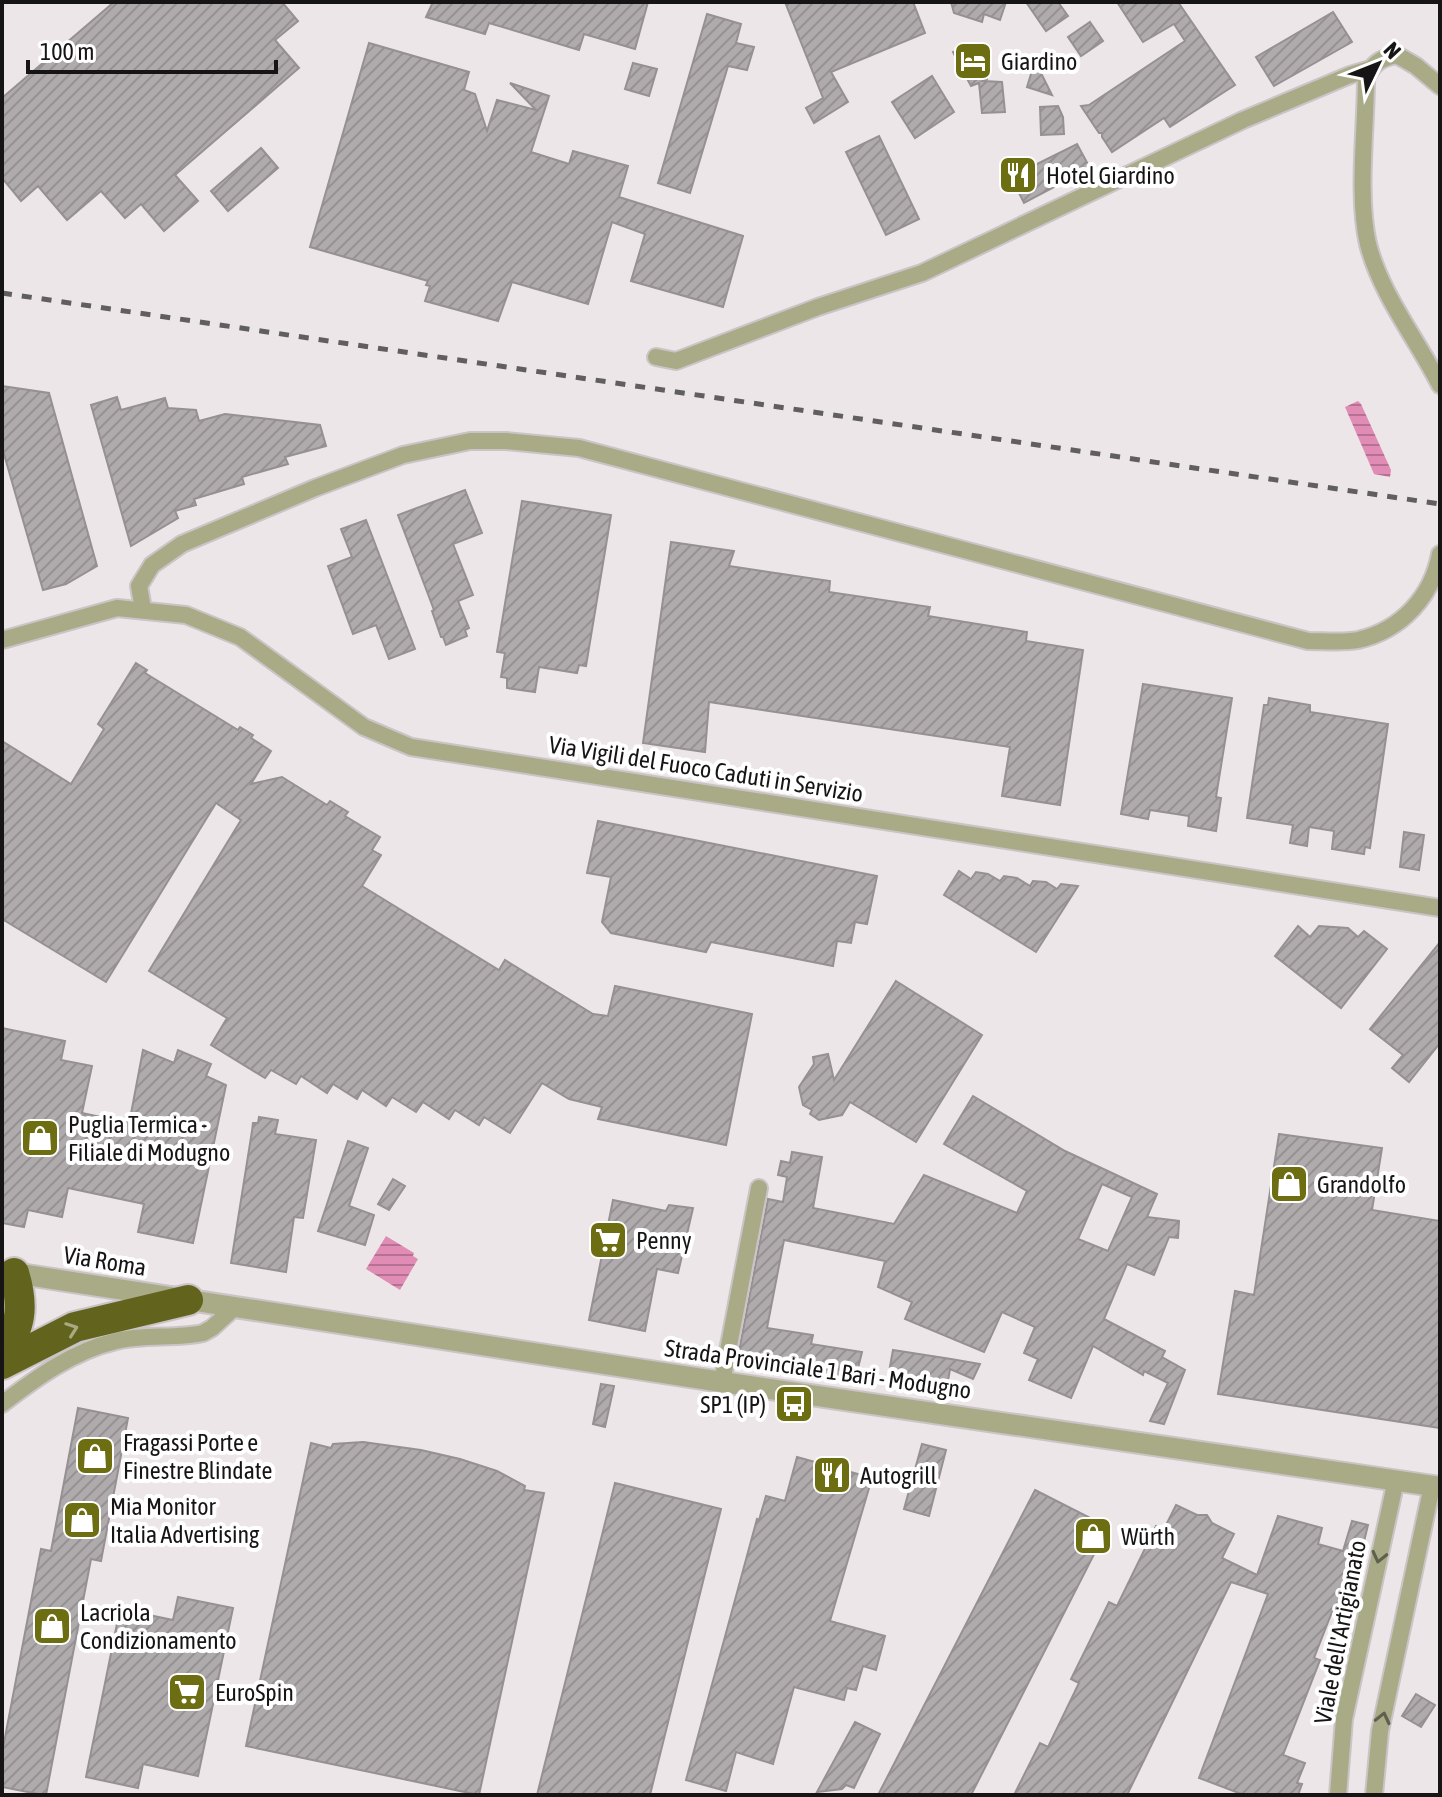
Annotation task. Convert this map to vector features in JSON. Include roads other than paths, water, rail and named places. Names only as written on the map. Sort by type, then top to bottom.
[{"type":"highway","points":[[2,1361],[16,1334],[21,1315],[20,1295],[7,1273]]},
{"type":"highway","points":[[2,1361],[75,1327],[188,1300]]},
{"type":"street","points":[[1440,86],[1397,55],[1378,60],[1370,69],[1366,79],[1364,190],[1364,223],[1369,247],[1390,297],[1440,385]]},
{"type":"street","points":[[656,357],[676,361],[818,307],[922,273],[1243,120],[1370,69]]},
{"type":"street","points":[[143,609],[139,586],[152,565],[182,544],[403,455],[470,441],[579,448],[1308,641],[1357,640],[1398,622],[1415,608],[1425,594],[1436,575],[1440,554]]},
{"type":"street","name":"Via Vigili del Fuoco Caduti in Servizio","points":[[2,640],[117,608],[186,615],[240,637],[364,727],[411,747],[1440,908]]},
{"type":"street","points":[[722,1382],[759,1188]]},
{"type":"street","name":"Via Roma","points":[[7,1273],[188,1300]]},
{"type":"street","name":"Strada Provinciale 1 Bari - Modugno","points":[[188,1300],[1436,1486]]},
{"type":"street","points":[[2,1404],[57,1366],[95,1347],[116,1340],[203,1333],[236,1306]]},
{"type":"street","name":"Viale dell'Artigianato","points":[[1338,1795],[1344,1719],[1396,1480]]},
{"type":"street","points":[[1374,1795],[1380,1731],[1436,1486]]},
{"type":"railway","points":[[2,293],[1440,504]]},
{"type":"place","name":"Giardino","points":[[973,61]]},
{"type":"place","name":"Hotel Giardino","points":[[1018,175]]},
{"type":"place","name":"Puglia Termica - Filiale di Modugno","points":[[40,1138]]},
{"type":"place","name":"Grandolfo","points":[[1289,1184]]},
{"type":"place","name":"Penny","points":[[608,1240]]},
{"type":"place","name":"SP1 (IP)","points":[[794,1404]]},
{"type":"place","name":"Fragassi Porte e Finestre Blindate","points":[[95,1456]]},
{"type":"place","name":"Autogrill","points":[[832,1475]]},
{"type":"place","name":"Mia Monitor Italia Advertising","points":[[82,1520]]},
{"type":"place","name":"Würth","points":[[1093,1536]]},
{"type":"place","name":"Lacriola Condizionamento","points":[[52,1626]]},
{"type":"place","name":"EuroSpin","points":[[187,1692]]}]
